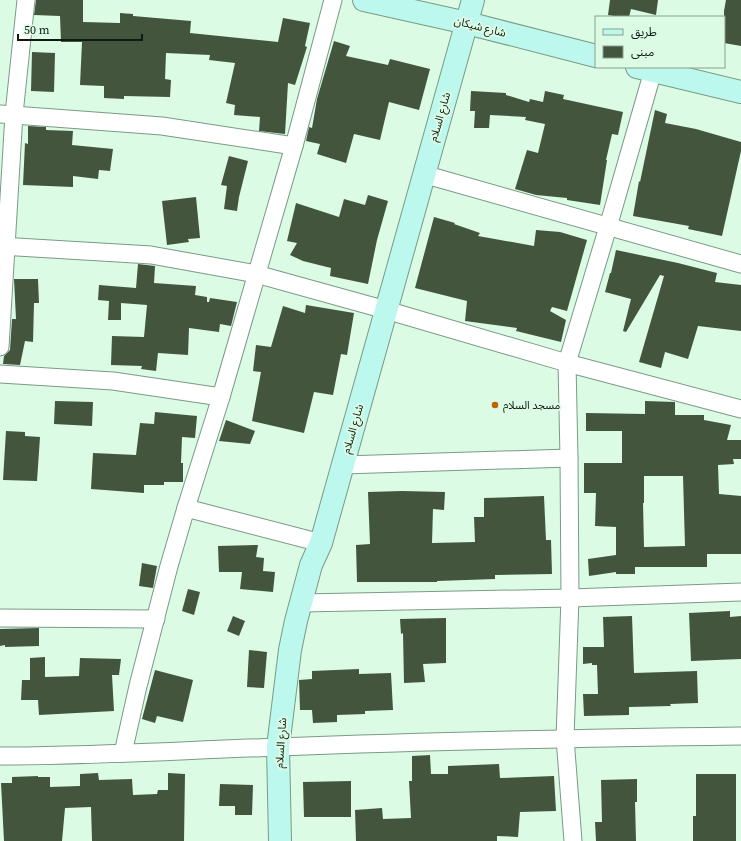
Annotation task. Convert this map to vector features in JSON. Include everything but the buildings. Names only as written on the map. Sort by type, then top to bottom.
[{"type":"street","points":[[0,347],[7,114],[26,0]]},
{"type":"street","points":[[123,753],[138,686],[169,566],[221,397],[294,146],[333,0]]},
{"type":"street","name":"شارع شيكان","points":[[364,0],[467,23],[595,56]]},
{"type":"street","name":"شارع السلام","points":[[280,841],[278,746],[290,650],[311,565],[321,544],[423,174],[473,0]]},
{"type":"street","points":[[573,841],[565,738],[570,598],[567,363],[608,227],[645,69],[741,92]]},
{"type":"street","points":[[7,114],[162,126],[294,146]]},
{"type":"street","points":[[423,174],[741,264]]},
{"type":"street","points":[[3,246],[151,254],[256,274],[567,363],[741,409]]},
{"type":"street","points":[[0,374],[113,382],[221,397]]},
{"type":"street","points":[[343,465],[569,458]]},
{"type":"street","points":[[186,508],[321,544]]},
{"type":"street","points":[[301,603],[570,598],[741,592]]},
{"type":"street","points":[[0,618],[156,619]]},
{"type":"street","points":[[0,756],[69,756],[278,746],[565,738],[741,736]]},
{"type":"place","name":"مسجد السلام","points":[[495,405]]}]
